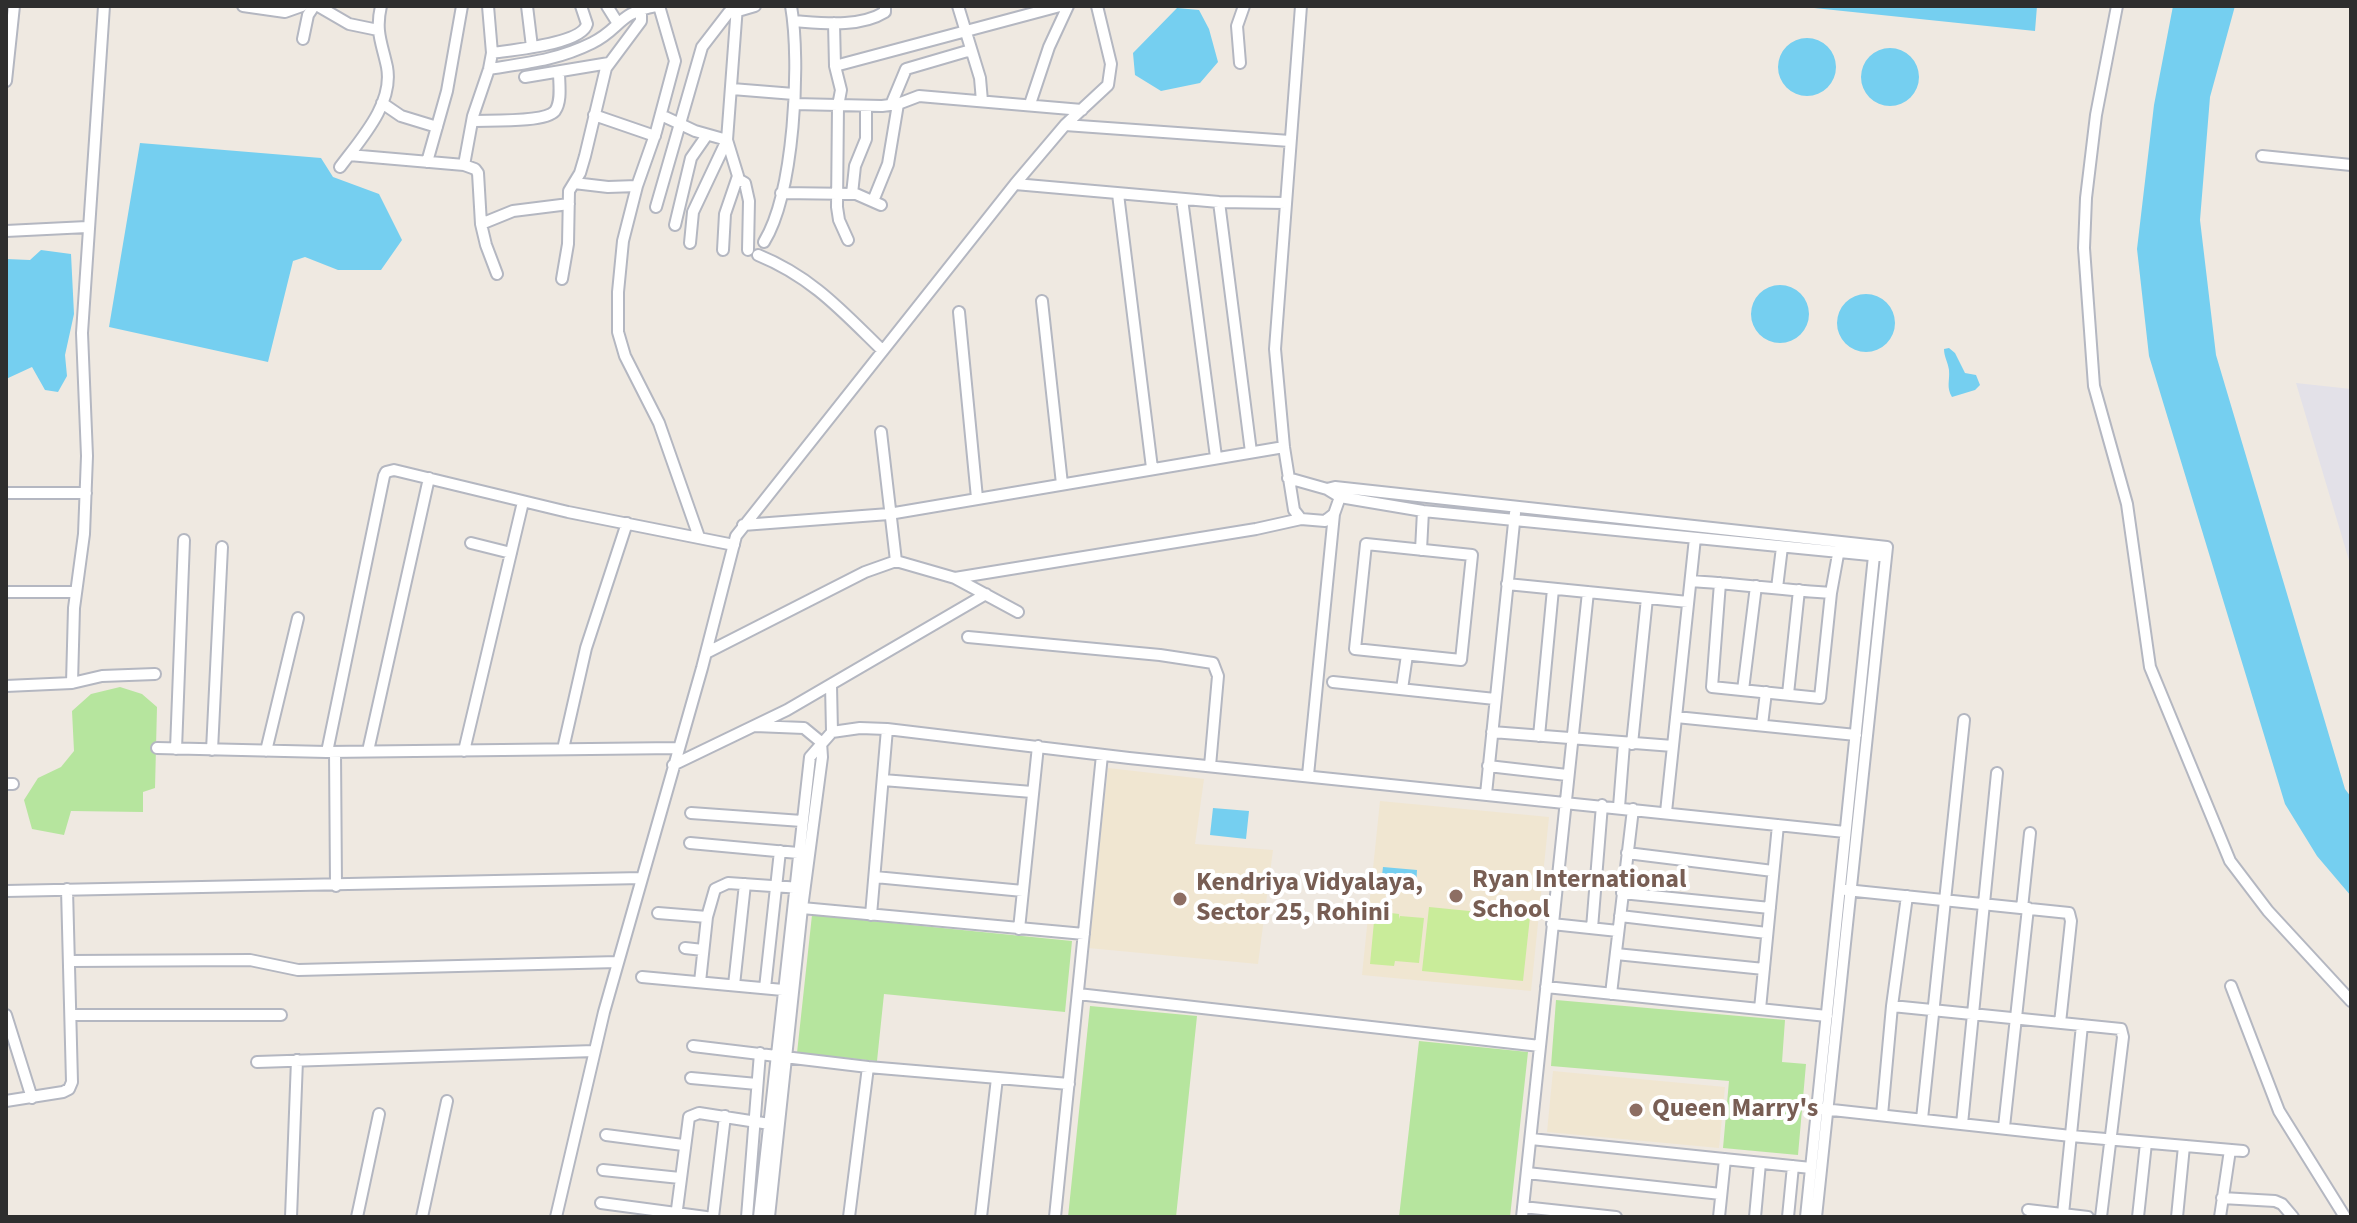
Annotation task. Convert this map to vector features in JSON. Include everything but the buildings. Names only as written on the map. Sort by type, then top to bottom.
[{"type":"street","points":[[6,81],[9,27],[14,6]]},
{"type":"street","points":[[72,683],[75,592],[84,534],[86,493],[82,333],[87,227],[104,6]]},
{"type":"street","points":[[249,7],[289,12],[310,6],[349,24],[378,30]]},
{"type":"street","points":[[303,39],[310,6]]},
{"type":"street","points":[[340,167],[382,103],[388,77],[378,30],[381,6]]},
{"type":"street","points":[[427,162],[458,39],[462,6]]},
{"type":"street","points":[[464,165],[472,121],[492,53],[488,6]]},
{"type":"street","points":[[527,6],[532,47]]},
{"type":"street","points":[[492,53],[561,41],[586,30],[581,6]]},
{"type":"street","points":[[607,6],[617,22]]},
{"type":"street","points":[[489,69],[555,58],[597,41],[617,22],[641,9],[658,6],[675,61],[655,136],[637,186],[620,268],[617,314],[620,343],[659,423],[699,537]]},
{"type":"street","points":[[656,207],[702,47],[729,12],[755,6]]},
{"type":"street","points":[[764,242],[776,216],[781,193],[794,99],[796,50],[791,6]]},
{"type":"street","points":[[793,21],[834,23],[871,19],[885,12],[885,6]]},
{"type":"street","points":[[958,6],[980,78],[982,101]]},
{"type":"street","points":[[835,66],[966,32],[1035,9],[1060,6]]},
{"type":"street","points":[[1030,104],[1049,47],[1068,6]]},
{"type":"street","points":[[556,1217],[594,1051],[734,545],[743,525],[1015,184],[1065,125],[1105,89],[1110,81],[1111,64],[1097,6]]},
{"type":"street","points":[[1240,63],[1237,26],[1244,6]]},
{"type":"street","points":[[1301,6],[1274,361],[1288,478],[1294,510],[1301,519]]},
{"type":"street","points":[[2117,6],[2096,115],[2086,198],[2084,248],[2094,386],[2127,504],[2150,667],[2230,861],[2268,911],[2351,1001]]},
{"type":"street","points":[[690,243],[693,212],[727,140],[738,8]]},
{"type":"street","points":[[562,279],[568,244],[569,191],[585,156],[609,63],[641,21],[641,9]]},
{"type":"street","points":[[834,23],[835,66],[841,90],[837,194],[839,220],[848,240]]},
{"type":"street","points":[[781,193],[852,194],[877,203],[888,164],[894,104],[906,69],[971,50]]},
{"type":"street","points":[[525,77],[609,63]]},
{"type":"street","points":[[472,121],[550,115],[559,99],[559,72]]},
{"type":"street","points":[[732,89],[838,106],[894,104],[919,96],[1082,110]]},
{"type":"street","points":[[382,103],[401,116],[437,127]]},
{"type":"street","points":[[852,194],[855,166],[866,139],[866,107]]},
{"type":"street","points":[[594,115],[655,136]]},
{"type":"street","points":[[661,115],[679,125],[727,140]]},
{"type":"street","points":[[1065,125],[1290,141]]},
{"type":"street","points":[[675,225],[691,158],[707,135]]},
{"type":"street","points":[[723,250],[725,214],[738,179],[738,169],[727,140]]},
{"type":"street","points":[[349,155],[464,165],[475,169],[478,173],[481,224],[497,274]]},
{"type":"street","points":[[2262,156],[2351,165]]},
{"type":"street","points":[[738,179],[745,183],[749,201],[753,252],[809,281],[882,350]]},
{"type":"street","points":[[574,183],[637,186]]},
{"type":"street","points":[[1015,184],[1219,202],[1286,203]]},
{"type":"street","points":[[1118,194],[1152,468]]},
{"type":"street","points":[[1182,199],[1216,457]]},
{"type":"street","points":[[1219,202],[1251,452]]},
{"type":"street","points":[[481,224],[513,211],[569,204]]},
{"type":"street","points":[[6,231],[87,227]]},
{"type":"street","points":[[1042,301],[1062,484]]},
{"type":"street","points":[[959,312],[977,498]]},
{"type":"street","points":[[881,432],[896,561]]},
{"type":"street","points":[[743,525],[889,514],[1284,447]]},
{"type":"street","points":[[336,886],[331,752],[386,472],[394,470],[523,502],[734,545]]},
{"type":"street","points":[[368,751],[429,478]]},
{"type":"street","points":[[1288,478],[1327,489],[1340,497],[1423,511],[1782,547],[1839,548]]},
{"type":"street","points":[[1327,489],[1335,487],[1516,508],[1878,553]]},
{"type":"street","points":[[6,493],[86,493]]},
{"type":"street","points":[[1308,775],[1334,514],[1340,497]]},
{"type":"street","points":[[464,751],[523,502]]},
{"type":"street","points":[[1486,794],[1516,508]]},
{"type":"street","points":[[1421,550],[1423,511]]},
{"type":"street","points":[[955,578],[1301,519],[1325,521],[1334,514]]},
{"type":"street","points":[[563,749],[586,648],[627,523]]},
{"type":"street","points":[[1666,812],[1695,538]]},
{"type":"street","points":[[176,749],[184,540]]},
{"type":"street","points":[[471,543],[511,553]]},
{"type":"street","points":[[1366,544],[1472,555],[1461,660],[1407,655],[1355,649],[1366,544]]},
{"type":"street","points":[[212,750],[222,547]]},
{"type":"street","points":[[1777,588],[1782,547]]},
{"type":"street","points":[[1720,583],[1712,687],[1820,698],[1839,548]]},
{"type":"street","points":[[1811,1215],[1811,1168],[1823,1109],[1827,1016],[1845,890],[1845,832],[1878,553]]},
{"type":"street","points":[[1811,1215],[1878,553]]},
{"type":"street","points":[[706,653],[865,572],[896,561],[955,578],[1018,612]]},
{"type":"street","points":[[1691,581],[1831,593]]},
{"type":"street","points":[[1507,584],[1688,602]]},
{"type":"street","points":[[1743,690],[1756,586]]},
{"type":"street","points":[[1539,736],[1553,589]]},
{"type":"street","points":[[1788,694],[1799,590]]},
{"type":"street","points":[[6,592],[75,592]]},
{"type":"street","points":[[1588,592],[1523,1212],[1616,1217]]},
{"type":"street","points":[[673,765],[831,685],[986,594]]},
{"type":"street","points":[[1619,807],[1647,598]]},
{"type":"street","points":[[266,751],[298,618]]},
{"type":"street","points":[[968,637],[1213,663],[1218,676],[1210,766]]},
{"type":"street","points":[[1402,689],[1407,655]]},
{"type":"street","points":[[6,686],[155,674]]},
{"type":"street","points":[[1333,682],[1495,699]]},
{"type":"street","points":[[831,685],[832,732]]},
{"type":"street","points":[[1762,725],[1766,692]]},
{"type":"street","points":[[1676,717],[1856,735]]},
{"type":"street","points":[[1922,1119],[1964,720]]},
{"type":"street","points":[[755,726],[804,728],[821,742],[822,757],[783,990],[781,1056]]},
{"type":"street","points":[[769,1217],[781,1056],[802,908],[798,853],[810,757],[832,732],[860,728],[887,729],[1102,755],[1845,832]]},
{"type":"street","points":[[871,915],[887,729]]},
{"type":"street","points":[[1492,732],[1673,746]]},
{"type":"street","points":[[1019,929],[1038,746]]},
{"type":"street","points":[[157,748],[331,752],[678,748]]},
{"type":"street","points":[[1055,1217],[1102,755]]},
{"type":"street","points":[[1488,766],[1567,775]]},
{"type":"street","points":[[1962,1124],[1997,773]]},
{"type":"street","points":[[883,780],[1032,792]]},
{"type":"street","points":[[1592,928],[1602,805]]},
{"type":"street","points":[[1611,994],[1633,809]]},
{"type":"street","points":[[691,813],[802,821]]},
{"type":"street","points":[[1760,1009],[1778,825]]},
{"type":"street","points":[[2004,1127],[2016,1019],[2030,833]]},
{"type":"street","points":[[690,843],[798,853]]},
{"type":"street","points":[[765,988],[780,851]]},
{"type":"street","points":[[1627,853],[1773,871]]},
{"type":"street","points":[[875,877],[1023,891]]},
{"type":"street","points":[[6,891],[642,878]]},
{"type":"street","points":[[700,982],[707,917],[715,889],[728,883],[799,888]]},
{"type":"street","points":[[734,985],[745,884]]},
{"type":"street","points":[[6,1101],[63,1092],[69,1089],[72,1082],[67,889]]},
{"type":"street","points":[[1845,890],[2065,911],[2071,916],[2060,1023]]},
{"type":"street","points":[[1622,893],[1770,908]]},
{"type":"street","points":[[1882,1115],[1892,1006],[1907,896]]},
{"type":"street","points":[[802,908],[1084,934]]},
{"type":"street","points":[[658,913],[707,917]]},
{"type":"street","points":[[1620,916],[1767,933]]},
{"type":"street","points":[[1552,924],[1618,931]]},
{"type":"street","points":[[685,948],[703,950]]},
{"type":"street","points":[[1616,954],[1764,969]]},
{"type":"street","points":[[70,961],[250,960],[298,970],[618,962]]},
{"type":"street","points":[[642,977],[783,990]]},
{"type":"street","points":[[2231,986],[2279,1111],[2345,1217]]},
{"type":"street","points":[[1546,987],[1827,1016]]},
{"type":"street","points":[[1078,994],[1540,1046]]},
{"type":"street","points":[[1892,1006],[2117,1028],[2123,1033],[2101,1217]]},
{"type":"street","points":[[6,1015],[32,1098]]},
{"type":"street","points":[[71,1015],[281,1015]]},
{"type":"street","points":[[2063,1214],[2082,1025]]},
{"type":"street","points":[[693,1046],[868,1067],[1069,1084]]},
{"type":"street","points":[[257,1062],[594,1051]]},
{"type":"street","points":[[747,1217],[760,1053]]},
{"type":"street","points":[[291,1217],[297,1060]]},
{"type":"street","points":[[849,1217],[868,1067]]},
{"type":"street","points":[[691,1078],[757,1084]]},
{"type":"street","points":[[981,1217],[997,1078]]},
{"type":"street","points":[[422,1217],[447,1101]]},
{"type":"street","points":[[1823,1109],[2243,1151]]},
{"type":"street","points":[[676,1215],[689,1117],[699,1113],[774,1125]]},
{"type":"street","points":[[357,1217],[379,1114]]},
{"type":"street","points":[[713,1217],[725,1116]]},
{"type":"street","points":[[759,1217],[774,1125]]},
{"type":"street","points":[[606,1135],[683,1145]]},
{"type":"street","points":[[1531,1139],[1811,1168]]},
{"type":"street","points":[[2138,1217],[2146,1143]]},
{"type":"street","points":[[2177,1217],[2184,1146]]},
{"type":"street","points":[[2220,1217],[2230,1150]]},
{"type":"street","points":[[1719,1217],[1725,1159]]},
{"type":"street","points":[[1755,1217],[1760,1163]]},
{"type":"street","points":[[1788,1217],[1793,1166]]},
{"type":"street","points":[[603,1170],[680,1178]]},
{"type":"street","points":[[1527,1173],[1721,1194]]},
{"type":"street","points":[[2222,1198],[2275,1201],[2282,1204],[2293,1217]]},
{"type":"street","points":[[601,1203],[706,1217]]},
{"type":"street","points":[[2028,1210],[2088,1217]]},
{"type":"shaded area","points":[[2296,383],[2351,389],[2351,567]]},
{"type":"shaded area","name":"Kendriya Vidyalaya, Sector 25, Rohini","points":[[1108,768],[1204,779],[1195,844],[1273,850],[1258,964],[1088,948]]},
{"type":"shaded area","name":"Ryan International School","points":[[1380,801],[1549,817],[1531,991],[1362,975]]},
{"type":"shaded area","name":"Queen Marry's","points":[[1553,1071],[1725,1087],[1719,1148],[1547,1132]]},
{"type":"green space","points":[[120,687],[142,694],[157,707],[155,788],[143,792],[143,812],[71,811],[64,835],[32,829],[24,800],[38,778],[61,767],[74,751],[72,711],[91,694]]},
{"type":"green space","points":[[1429,907],[1530,917],[1523,981],[1422,971]]},
{"type":"green space","points":[[1375,911],[1399,914],[1399,919],[1400,916],[1424,918],[1419,963],[1395,961],[1394,966],[1370,964]]},
{"type":"green space","points":[[812,915],[1072,941],[1065,1012],[884,994],[877,1061],[797,1053]]},
{"type":"green space","points":[[1556,1000],[1785,1020],[1782,1062],[1806,1064],[1798,1155],[1723,1148],[1729,1081],[1551,1066]]},
{"type":"green space","points":[[1090,1006],[1197,1016],[1176,1217],[1068,1217]]},
{"type":"green space","points":[[1419,1041],[1528,1052],[1510,1217],[1399,1217]]},
{"type":"water","points":[[1795,6],[2037,6],[2035,31]]},
{"type":"water","points":[[2173,6],[2235,6],[2210,97],[2200,220],[2216,355],[2345,789],[2351,797],[2351,896],[2317,856],[2285,804],[2149,356],[2137,249],[2154,105]]},
{"type":"water","points":[[1177,8],[1199,10],[1209,29],[1218,62],[1200,83],[1161,91],[1135,75],[1133,53]]},
{"type":"water","points":[[1807,38],[1827,47],[1836,67],[1827,87],[1807,96],[1787,87],[1778,67],[1787,47]]},
{"type":"water","points":[[1890,48],[1910,57],[1919,77],[1910,97],[1890,106],[1870,97],[1861,77],[1870,57]]},
{"type":"water","points":[[140,143],[321,158],[333,177],[379,194],[402,240],[381,270],[338,270],[305,257],[293,261],[268,362],[109,327]]},
{"type":"water","points":[[41,250],[71,254],[74,314],[65,355],[67,376],[58,392],[45,390],[32,367],[6,379],[6,259],[30,260]]},
{"type":"water","points":[[1780,285],[1800,294],[1809,314],[1800,334],[1780,343],[1760,334],[1751,314],[1760,294]]},
{"type":"water","points":[[1866,294],[1886,303],[1895,323],[1886,343],[1866,352],[1846,343],[1837,323],[1846,303]]},
{"type":"water","points":[[1949,348],[1965,373],[1976,375],[1980,385],[1975,390],[1952,397],[1944,352]]},
{"type":"water","points":[[1213,808],[1249,811],[1246,839],[1210,835]]},
{"type":"water","points":[[1383,867],[1417,870],[1416,887],[1381,884]]},
{"type":"place","name":"Ryan International School","points":[[1456,896]]},
{"type":"place","name":"Kendriya Vidyalaya, Sector 25, Rohini","points":[[1180,899]]},
{"type":"place","name":"Queen Marry's","points":[[1636,1110]]}]
